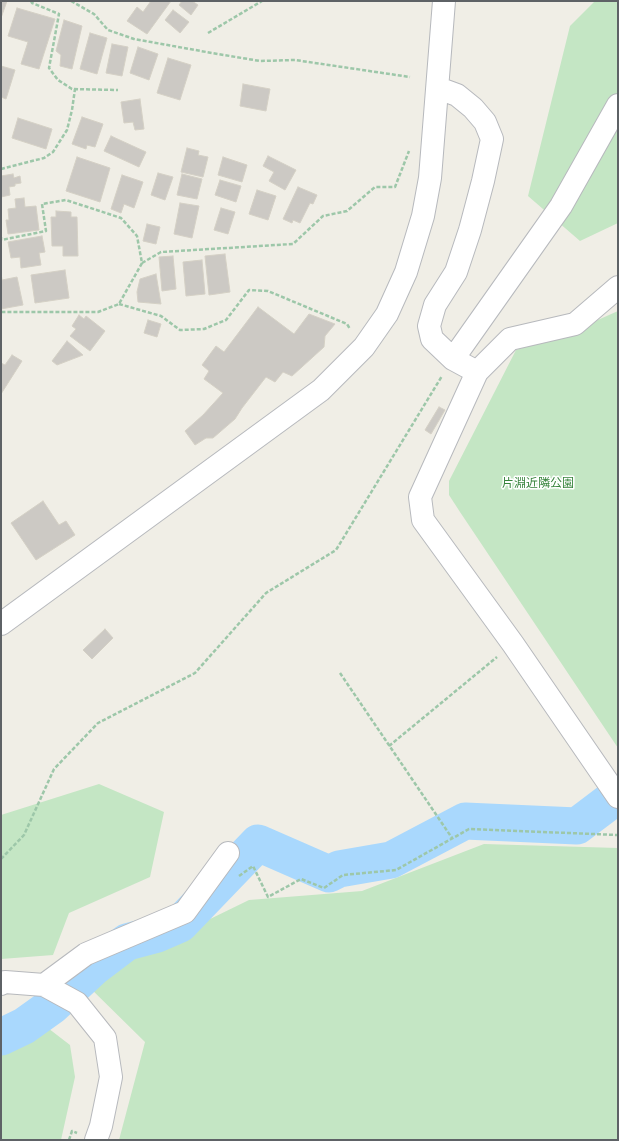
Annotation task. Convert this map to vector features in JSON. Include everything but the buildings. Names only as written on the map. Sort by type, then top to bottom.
[{"type":"street","points":[[1,624],[321,390],[364,347],[387,314],[406,272],[423,216],[430,178],[444,1]]},
{"type":"street","points":[[438,88],[457,95],[473,108],[485,122],[492,139],[483,181],[456,272],[435,305],[429,326],[432,339],[453,358],[477,372]]},
{"type":"street","points":[[453,358],[562,206],[618,105]]},
{"type":"street","points":[[618,287],[575,324],[510,339],[477,372],[420,498],[423,520],[513,644],[618,797]]},
{"type":"street","points":[[44,985],[86,954],[185,912],[228,853]]},
{"type":"street","points":[[1,984],[5,982],[44,985],[77,1003],[105,1038],[111,1077],[101,1126],[96,1140]]},
{"type":"path","points":[[31,1],[32,3],[59,14],[49,68],[58,80],[72,90],[118,90]]},
{"type":"path","points":[[72,1],[94,14],[108,30],[134,39],[260,61],[295,60],[410,77]]},
{"type":"path","points":[[208,33],[262,1]]},
{"type":"path","points":[[1,169],[44,158],[53,152],[67,130],[75,89]]},
{"type":"path","points":[[119,304],[142,264],[161,252],[293,244],[323,216],[347,211],[375,187],[396,187],[412,145],[434,132]]},
{"type":"path","points":[[1,237],[1,240],[46,231],[42,204],[66,200],[121,218],[137,236],[142,264]]},
{"type":"path","points":[[1,312],[98,312],[119,304],[160,316],[180,330],[204,329],[226,320],[249,290],[268,291],[347,324],[364,347]]},
{"type":"path","points":[[1,859],[24,835],[54,768],[98,723],[195,673],[266,593],[336,550],[453,358]]},
{"type":"path","points":[[389,746],[513,644]]},
{"type":"path","points":[[340,673],[452,838]]},
{"type":"path","points":[[234,880],[253,866],[268,897],[301,879],[324,888],[343,875],[396,870],[469,829],[618,835]]},
{"type":"green space","points":[[595,1],[618,1],[618,223],[580,241],[528,196],[570,26]]},
{"type":"green space","name":"片淵近隣公園","points":[[618,311],[618,748],[449,495],[449,481],[516,350],[573,331]]},
{"type":"green space","points":[[99,784],[164,812],[150,877],[69,913],[53,955],[1,959],[1,815]]},
{"type":"green space","points":[[484,844],[618,848],[618,1140],[119,1140],[145,1042],[83,981],[249,900],[362,891]]},
{"type":"green space","points":[[9,1016],[44,1025],[70,1045],[75,1077],[61,1140],[1,1140],[1,1019]]},
{"type":"waterway","points":[[1,1037],[24,1026],[52,1006],[94,967],[127,942],[157,934],[180,924],[258,843],[329,874],[339,869],[391,860],[465,821],[577,826],[618,795]]}]
